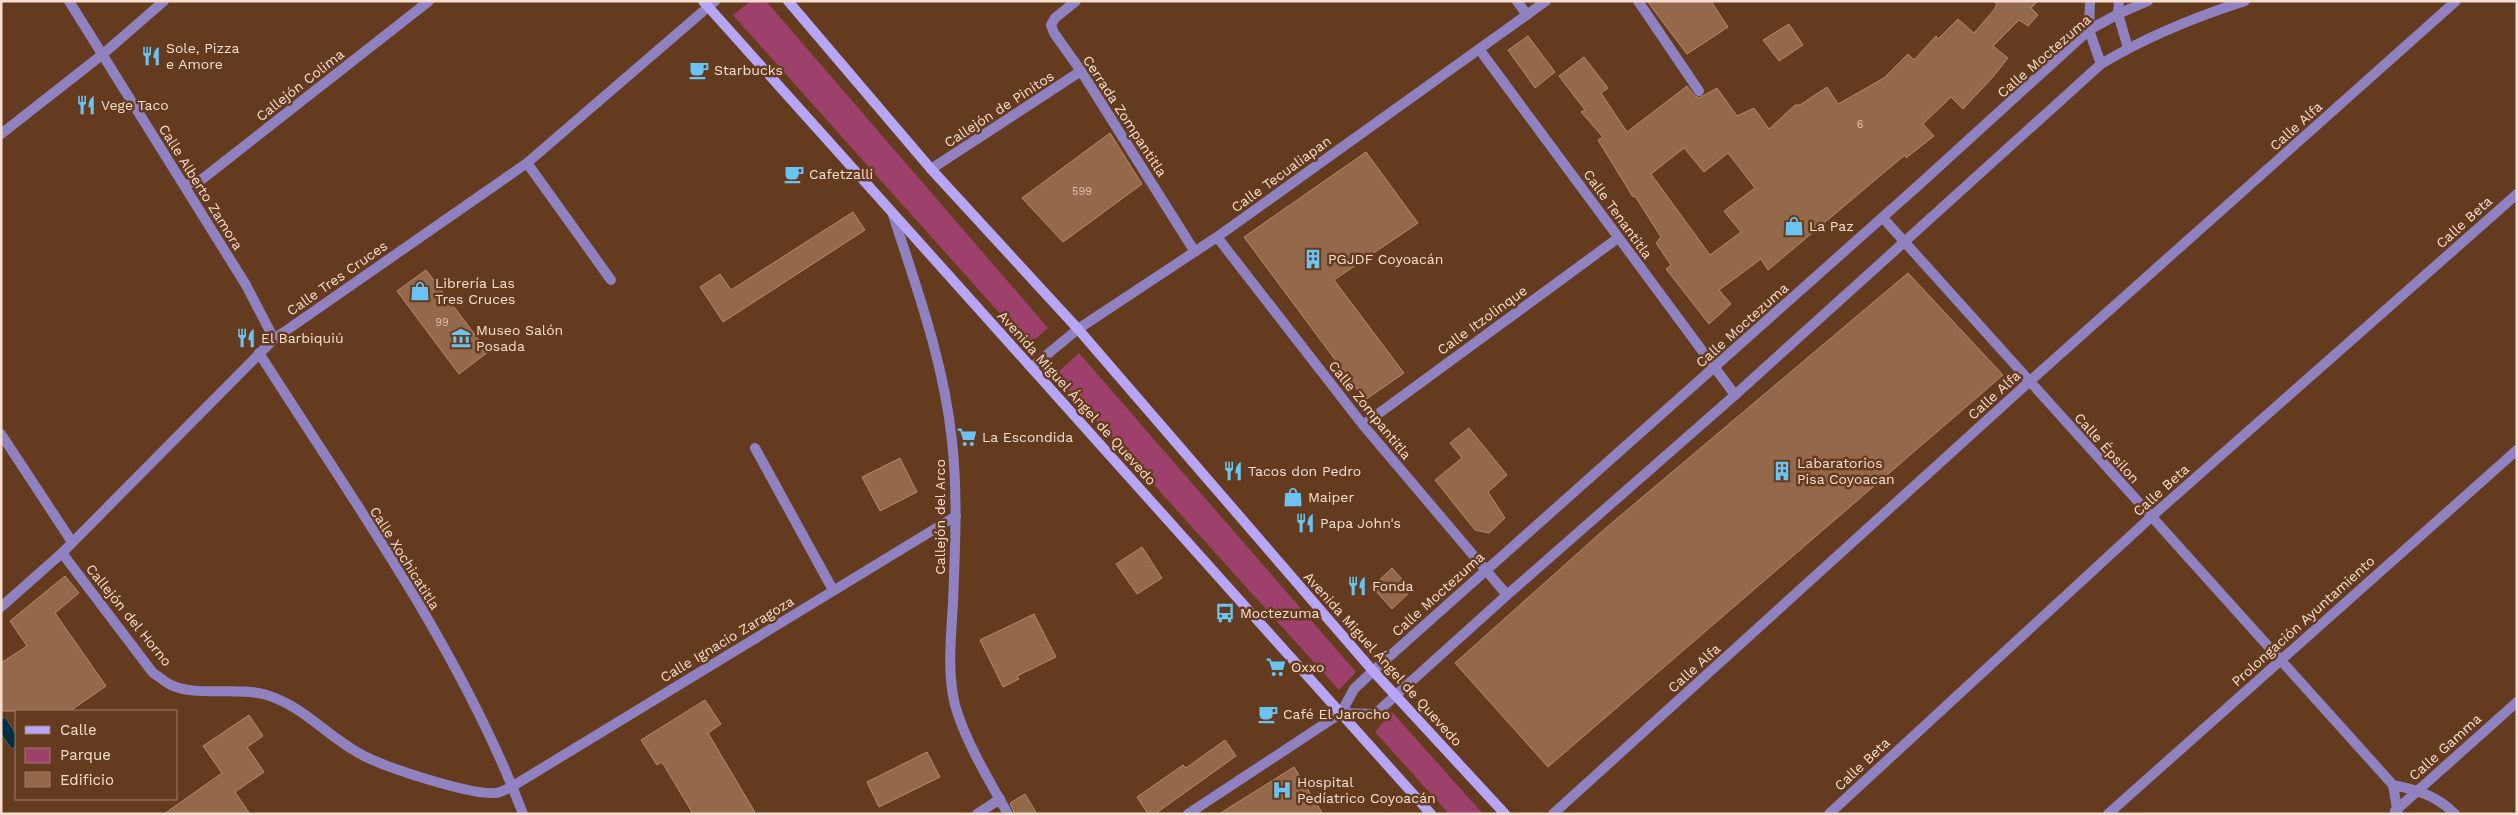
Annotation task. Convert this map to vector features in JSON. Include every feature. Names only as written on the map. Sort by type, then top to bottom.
[{"type":"main road","name":"Avenida Miguel Ángel de Quevedo","points":[[788,1],[931,169],[1078,329],[1373,671],[1505,814]]},
{"type":"main road","name":"Avenida Miguel Ángel de Quevedo","points":[[708,3],[893,215],[1032,367],[1431,814]]},
{"type":"street","name":"Calle Alberto Zamora","points":[[69,1],[246,285],[274,339]]},
{"type":"street","points":[[1,134],[103,54],[164,1]]},
{"type":"street","name":"Callejón Colima","points":[[184,185],[201,180],[429,1]]},
{"type":"street","name":"Cerrada Zompantitla","points":[[1076,1],[1056,18],[1052,25],[1054,33],[1081,71],[1195,252]]},
{"type":"street","points":[[1517,1],[1527,15]]},
{"type":"street","name":"Calle Tecualiapan","points":[[1032,367],[1078,329],[1217,238],[1546,1]]},
{"type":"street","points":[[1638,1],[1699,91]]},
{"type":"street","points":[[2090,1],[2090,30],[2101,64]]},
{"type":"street","points":[[2119,1],[2118,14],[2128,48]]},
{"type":"street","name":"Calle Moctezuma","points":[[1341,713],[1354,689],[1373,671],[1883,218],[2090,30],[2118,14],[2148,1]]},
{"type":"street","points":[[1188,814],[1341,713],[1375,714],[1506,595],[1735,395],[2101,64],[2128,48],[2206,14],[2246,1]]},
{"type":"street","name":"Calle Alfa","points":[[1553,814],[2030,381],[2456,1]]},
{"type":"street","name":"Calle Tres Cruces","points":[[1,607],[62,554],[274,339],[527,163],[708,3]]},
{"type":"street","name":"Calle Tenantitla","points":[[1479,48],[1735,395]]},
{"type":"street","name":"Callejón de Pinitos","points":[[931,169],[1081,71]]},
{"type":"street","points":[[527,163],[611,280]]},
{"type":"street","name":"Calle Beta","points":[[1829,814],[2151,517],[2517,194]]},
{"type":"street","name":"Callejón del Arco","points":[[893,215],[942,368],[952,441],[956,516],[950,672],[952,687],[961,722],[1008,814]]},
{"type":"street","name":"Calle Épsilon","points":[[1883,218],[2393,785]]},
{"type":"street","name":"Calle Zompantitla","points":[[1217,238],[1363,425],[1506,595]]},
{"type":"street","name":"Calle Itzolinque","points":[[1363,425],[1618,238]]},
{"type":"street","name":"Calle Xochicatitla","points":[[259,353],[425,616],[476,707],[513,786],[523,814]]},
{"type":"street","points":[[1,434],[72,542]]},
{"type":"street","points":[[754,448],[833,590]]},
{"type":"street","name":"Prolongación Ayuntamiento","points":[[2108,814],[2517,450]]},
{"type":"street","name":"Calle Ignacio Zaragoza","points":[[513,786],[956,516]]},
{"type":"street","name":"Callejón del Horno","points":[[62,554],[153,673],[170,684],[188,689],[234,691],[266,695],[294,706],[356,752],[388,767],[475,791],[496,793],[513,786]]},
{"type":"street","name":"Calle Gamma","points":[[2396,812],[2517,702]]},
{"type":"street","points":[[2396,812],[2393,785],[2418,790],[2442,801],[2455,814]]},
{"type":"street","points":[[977,814],[1000,799]]},
{"type":"green space","points":[[751,1],[766,1],[1048,328],[1028,345],[733,15]]},
{"type":"green space","points":[[1079,353],[1356,672],[1339,690],[1055,375]]},
{"type":"green space","points":[[1392,712],[1483,814],[1449,814],[1375,732]]},
{"type":"water","points":[[5,717],[15,732],[15,747],[12,749],[1,734],[1,720]]},
{"type":"building","points":[[1647,1],[1711,1],[1728,27],[1687,54]]},
{"type":"building","points":[[1993,1],[2038,1],[2031,8],[2038,15],[2028,26],[2019,20],[1993,46],[2008,58],[1992,78],[1963,109],[1951,97],[1923,124],[1934,136],[1906,158],[1905,155],[1768,270],[1761,259],[1719,290],[1731,304],[1709,324],[1666,269],[1671,265],[1656,243],[1661,237],[1635,196],[1633,197],[1598,140],[1603,137],[1581,112],[1585,110],[1559,76],[1584,57],[1608,88],[1601,93],[1627,132],[1687,86],[1699,98],[1717,88],[1737,116],[1754,108],[1769,129],[1795,105],[1800,105],[1827,87],[1838,104],[1884,78],[1908,54],[1914,60],[1936,36],[1938,39],[1958,19],[1974,33],[1997,4]],"holes":[[[1684,148],[1704,172],[1728,153],[1755,188],[1724,211],[1741,232],[1710,255],[1651,174]]]},
{"type":"building","points":[[1789,24],[1803,45],[1779,61],[1763,40]]},
{"type":"building","points":[[1528,36],[1555,72],[1535,88],[1508,50]]},
{"type":"building","points":[[1110,133],[1142,184],[1063,242],[1022,198]]},
{"type":"building","name":"PGJDF Coyoacán","points":[[1366,152],[1418,223],[1334,280],[1404,373],[1365,400],[1244,237]]},
{"type":"building","points":[[853,212],[865,230],[723,322],[700,287],[720,274],[731,290]]},
{"type":"building","points":[[426,270],[488,352],[459,374],[397,291]]},
{"type":"building","name":"Labaratorios Pisa Coyoacan","points":[[1908,273],[2003,375],[1548,767],[1455,663],[1607,527]]},
{"type":"building","points":[[1469,428],[1507,475],[1488,492],[1505,518],[1489,533],[1475,530],[1435,480],[1462,458],[1450,443]]},
{"type":"building","points":[[900,458],[917,492],[880,511],[862,477]]},
{"type":"building","points":[[1142,547],[1162,578],[1137,594],[1116,564]]},
{"type":"building","points":[[1392,568],[1412,590],[1392,609],[1372,587]]},
{"type":"building","points":[[65,576],[79,593],[55,613],[106,686],[71,710],[1,711],[1,663],[27,646],[10,621]]},
{"type":"building","points":[[1034,614],[1056,657],[1017,676],[1019,679],[1003,687],[980,640]]},
{"type":"building","points":[[705,700],[721,724],[708,733],[756,814],[693,814],[662,762],[657,765],[641,740]]},
{"type":"building","points":[[249,715],[263,736],[247,747],[264,772],[235,792],[250,814],[164,814],[222,773],[203,746]]},
{"type":"building","points":[[1225,740],[1236,756],[1155,814],[1148,814],[1137,797],[1183,765],[1186,768]]},
{"type":"building","points":[[927,752],[940,777],[879,807],[867,782]]},
{"type":"building","name":"Hospital Pedíatrico Coyoacán","points":[[1294,767],[1323,814],[1219,814]]},
{"type":"building","points":[[1025,794],[1037,814],[1015,814],[1010,803]]},
{"type":"place","name":"Sole, Pizza e Amore","points":[[151,56]]},
{"type":"place","name":"Starbucks","points":[[699,70]]},
{"type":"place","name":"Vege Taco","points":[[86,105]]},
{"type":"place","name":"Cafetzalli","points":[[794,174]]},
{"type":"place","name":"La Paz","points":[[1794,226]]},
{"type":"place","name":"PGJDF Coyoacán","points":[[1313,259]]},
{"type":"place","name":"Librería Las Tres Cruces","points":[[420,291]]},
{"type":"place","name":"El Barbiquiú","points":[[246,338]]},
{"type":"place","name":"Museo Salón Posada","points":[[461,338]]},
{"type":"place","name":"La Escondida","points":[[967,437]]},
{"type":"place","name":"Tacos don Pedro","points":[[1233,471]]},
{"type":"place","name":"Labaratorios Pisa Coyoacan","points":[[1782,471]]},
{"type":"place","name":"Maiper","points":[[1293,497]]},
{"type":"place","name":"Papa John's","points":[[1305,523]]},
{"type":"place","name":"Fonda","points":[[1357,586]]},
{"type":"place","name":"Moctezuma","points":[[1225,613]]},
{"type":"place","name":"Oxxo","points":[[1276,667]]},
{"type":"place","name":"Café El Jarocho","points":[[1268,714]]},
{"type":"place","name":"Hospital Pedíatrico Coyoacán","points":[[1282,790]]}]
